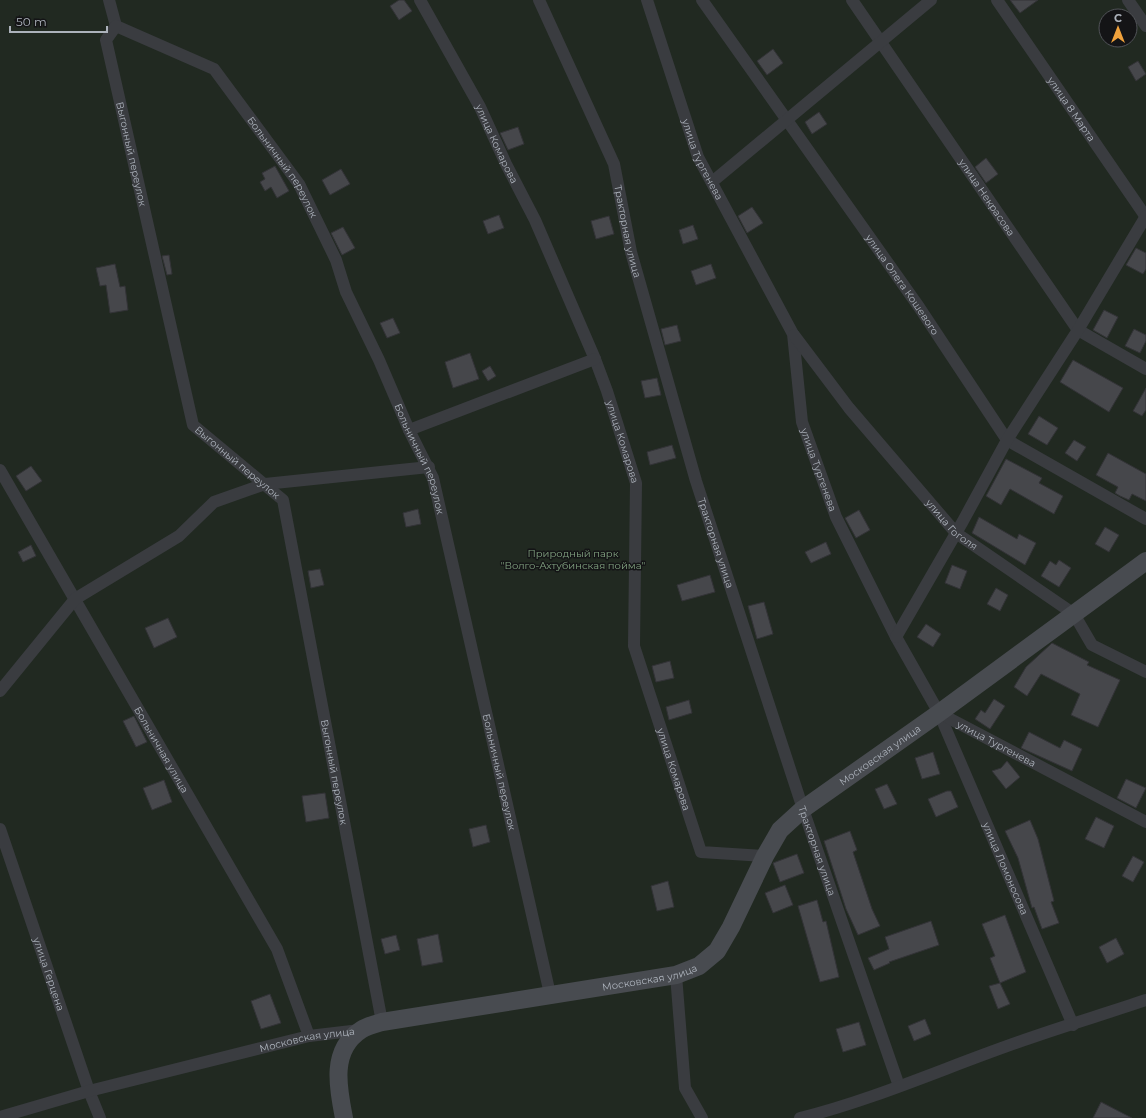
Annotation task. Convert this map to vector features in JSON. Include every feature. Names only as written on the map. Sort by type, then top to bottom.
[{"type":"street","points":[[108,0],[116,26]]},
{"type":"street","name":"улица Комарова","points":[[420,0],[480,107],[506,164],[535,220],[595,359],[636,483],[634,646],[701,852],[765,856]]},
{"type":"street","name":"Тракторная улица","points":[[538,0],[614,164],[631,252],[696,481],[803,808],[899,1086]]},
{"type":"street","name":"улица Тургенева","points":[[647,0],[698,157],[793,334],[802,422],[836,517],[896,637],[938,712],[1146,822]]},
{"type":"street","name":"улица Олега Кошевого","points":[[702,0],[919,307],[1007,440],[1146,519]]},
{"type":"street","name":"улица Некрасова","points":[[852,0],[1078,330],[1146,369]]},
{"type":"street","points":[[712,182],[930,0]]},
{"type":"street","name":"улица 8 Марта","points":[[997,0],[1146,217]]},
{"type":"street","points":[[1128,0],[1146,26]]},
{"type":"street","name":"Больничный переулок","points":[[116,26],[214,69],[299,184],[336,260],[346,292],[379,360],[409,430],[434,478],[550,994]]},
{"type":"street","name":"Выгонный переулок","points":[[116,26],[106,40],[193,425],[283,500],[382,1022]]},
{"type":"street","points":[[896,637],[956,533],[1007,440],[1078,330],[1146,217]]},
{"type":"street","name":"улица Гоголя","points":[[793,334],[849,408],[956,533],[1074,614],[1092,645],[1146,672]]},
{"type":"street","points":[[409,430],[595,359]]},
{"type":"street","points":[[0,691],[75,599],[179,536],[214,502],[265,484],[429,467]]},
{"type":"street","name":"Больничная улица","points":[[0,470],[277,948],[309,1036]]},
{"type":"street","name":"Московская улица","points":[[0,1117],[89,1091],[309,1036],[361,1030],[382,1022],[676,975],[699,966],[717,951],[731,927],[765,856],[780,830],[803,808],[1146,561]]},
{"type":"street","name":"улица Ломоносова","points":[[938,712],[1073,1025]]},
{"type":"street","name":"улица Герцена","points":[[0,829],[89,1091],[100,1118]]},
{"type":"street","points":[[676,975],[685,1088],[702,1118]]},
{"type":"street","points":[[800,1118],[824,1112],[921,1080],[1033,1037],[1146,1000]]},
{"type":"street","points":[[344,1118],[338,1088],[339,1063],[346,1045],[361,1030]]},
{"type":"green space","name":"Природный парк \"Волго-Ахтубинская пойма\"","points":[[0,0],[1146,0],[1146,1118],[0,1118]]},
{"type":"building","points":[[399,0],[404,0],[412,11],[399,20],[390,6]]},
{"type":"building","points":[[1010,0],[1038,0],[1020,13]]},
{"type":"building","points":[[773,49],[783,63],[767,75],[757,61]]},
{"type":"building","points":[[1138,61],[1146,74],[1136,81],[1128,67]]},
{"type":"building","points":[[819,112],[827,124],[812,134],[805,122]]},
{"type":"building","points":[[518,127],[524,144],[508,150],[500,133]]},
{"type":"building","points":[[986,158],[998,174],[986,183],[975,167]]},
{"type":"building","points":[[275,166],[289,191],[277,198],[271,187],[265,191],[260,182],[265,179],[262,173]]},
{"type":"building","points":[[341,169],[350,184],[330,195],[322,180]]},
{"type":"building","points":[[752,207],[763,223],[747,233],[738,216]]},
{"type":"building","points":[[499,215],[504,228],[488,234],[483,221]]},
{"type":"building","points":[[609,216],[614,234],[596,239],[591,221]]},
{"type":"building","points":[[693,225],[698,239],[683,244],[679,230]]},
{"type":"building","points":[[343,227],[355,248],[342,255],[331,233]]},
{"type":"building","points":[[1136,248],[1146,253],[1146,269],[1143,274],[1126,265]]},
{"type":"building","points":[[169,255],[172,274],[167,275],[162,256]]},
{"type":"building","points":[[115,264],[120,287],[125,286],[128,310],[110,313],[106,285],[100,286],[96,268]]},
{"type":"building","points":[[711,264],[716,278],[696,285],[691,271]]},
{"type":"building","points":[[1104,310],[1118,317],[1107,338],[1093,330]]},
{"type":"building","points":[[393,318],[400,333],[387,338],[380,323]]},
{"type":"building","points":[[677,325],[681,341],[665,345],[661,329]]},
{"type":"building","points":[[1134,329],[1146,335],[1146,341],[1140,353],[1125,346]]},
{"type":"building","points":[[470,353],[479,379],[453,388],[445,362]]},
{"type":"building","points":[[1073,360],[1123,388],[1109,412],[1060,382]]},
{"type":"building","points":[[490,366],[496,376],[488,381],[482,371]]},
{"type":"building","points":[[657,378],[661,395],[645,398],[641,381]]},
{"type":"building","points":[[1146,388],[1146,410],[1142,416],[1133,411]]},
{"type":"building","points":[[1039,416],[1058,428],[1047,445],[1028,434]]},
{"type":"building","points":[[1074,440],[1086,447],[1077,461],[1065,453]]},
{"type":"building","points":[[672,445],[676,458],[650,465],[647,452]]},
{"type":"building","points":[[1108,453],[1146,474],[1146,501],[1132,494],[1129,500],[1120,496],[1115,493],[1118,487],[1096,475]]},
{"type":"building","points":[[1006,459],[1042,478],[1039,483],[1063,496],[1054,514],[1010,489],[1001,505],[986,496]]},
{"type":"building","points":[[31,466],[42,481],[26,491],[16,476]]},
{"type":"building","points":[[418,509],[421,524],[406,527],[403,513]]},
{"type":"building","points":[[859,510],[870,530],[856,538],[845,518]]},
{"type":"building","points":[[979,517],[1017,539],[1019,534],[1036,543],[1025,565],[972,533]]},
{"type":"building","points":[[1105,527],[1119,535],[1109,552],[1095,544]]},
{"type":"building","points":[[826,542],[831,554],[811,563],[805,552]]},
{"type":"building","points":[[31,545],[36,556],[23,562],[18,552]]},
{"type":"building","points":[[1059,560],[1071,568],[1059,587],[1041,576],[1050,561],[1056,565]]},
{"type":"building","points":[[952,565],[967,571],[960,589],[945,583]]},
{"type":"building","points":[[320,569],[324,585],[311,588],[308,571]]},
{"type":"building","points":[[710,575],[715,592],[682,601],[677,585]]},
{"type":"building","points":[[996,588],[1008,595],[1000,611],[987,604]]},
{"type":"building","points":[[764,602],[773,634],[757,639],[748,606]]},
{"type":"building","points":[[168,618],[177,637],[154,648],[145,628]]},
{"type":"building","points":[[926,624],[941,634],[933,647],[917,637]]},
{"type":"building","points":[[1052,643],[1089,662],[1087,665],[1120,680],[1098,727],[1071,715],[1080,694],[1041,674],[1027,696],[1014,687],[1026,667]]},
{"type":"building","points":[[670,661],[674,678],[656,682],[652,666]]},
{"type":"building","points":[[994,699],[1005,706],[990,729],[975,719],[981,710],[985,713]]},
{"type":"building","points":[[689,700],[692,713],[669,720],[666,707]]},
{"type":"building","points":[[134,716],[147,742],[136,747],[123,721]]},
{"type":"building","points":[[1029,732],[1060,748],[1064,740],[1082,749],[1072,771],[1021,748]]},
{"type":"building","points":[[933,752],[940,774],[922,779],[915,758]]},
{"type":"building","points":[[1007,761],[1020,777],[1006,789],[992,771],[1001,768]]},
{"type":"building","points":[[1126,779],[1146,788],[1136,808],[1117,798]]},
{"type":"building","points":[[164,780],[172,802],[152,810],[143,788]]},
{"type":"building","points":[[887,784],[897,804],[884,809],[875,789]]},
{"type":"building","points":[[947,791],[951,791],[958,807],[936,817],[928,799]]},
{"type":"building","points":[[325,793],[329,818],[306,822],[302,796]]},
{"type":"building","points":[[1096,817],[1114,826],[1104,848],[1085,839]]},
{"type":"building","points":[[1030,820],[1038,839],[1054,901],[1051,902],[1059,923],[1042,929],[1034,907],[1032,908],[1018,858],[1005,831]]},
{"type":"building","points":[[486,825],[490,842],[473,847],[469,829]]},
{"type":"building","points":[[850,831],[857,850],[853,852],[872,909],[880,926],[858,935],[846,909],[824,841]]},
{"type":"building","points":[[797,854],[804,873],[780,882],[773,863]]},
{"type":"building","points":[[1133,856],[1144,862],[1133,882],[1122,876]]},
{"type":"building","points":[[668,881],[674,907],[657,911],[651,886]]},
{"type":"building","points":[[785,885],[793,905],[773,913],[765,893]]},
{"type":"building","points":[[817,900],[823,922],[826,921],[839,977],[820,982],[798,906]]},
{"type":"building","points":[[1005,915],[1026,972],[1000,983],[990,958],[995,956],[982,924]]},
{"type":"building","points":[[931,921],[939,945],[889,962],[890,963],[874,970],[868,958],[889,949],[885,937]]},
{"type":"building","points":[[438,934],[443,962],[422,966],[417,939]]},
{"type":"building","points":[[396,935],[400,950],[385,954],[381,939]]},
{"type":"building","points":[[1116,938],[1124,954],[1107,963],[1099,947]]},
{"type":"building","points":[[1000,983],[1010,1004],[998,1009],[989,986]]},
{"type":"building","points":[[270,994],[281,1023],[261,1029],[251,1001]]},
{"type":"building","points":[[925,1019],[931,1034],[914,1041],[908,1026]]},
{"type":"building","points":[[859,1022],[866,1045],[843,1052],[836,1029]]},
{"type":"building","points":[[1101,1102],[1132,1118],[1093,1118]]}]
